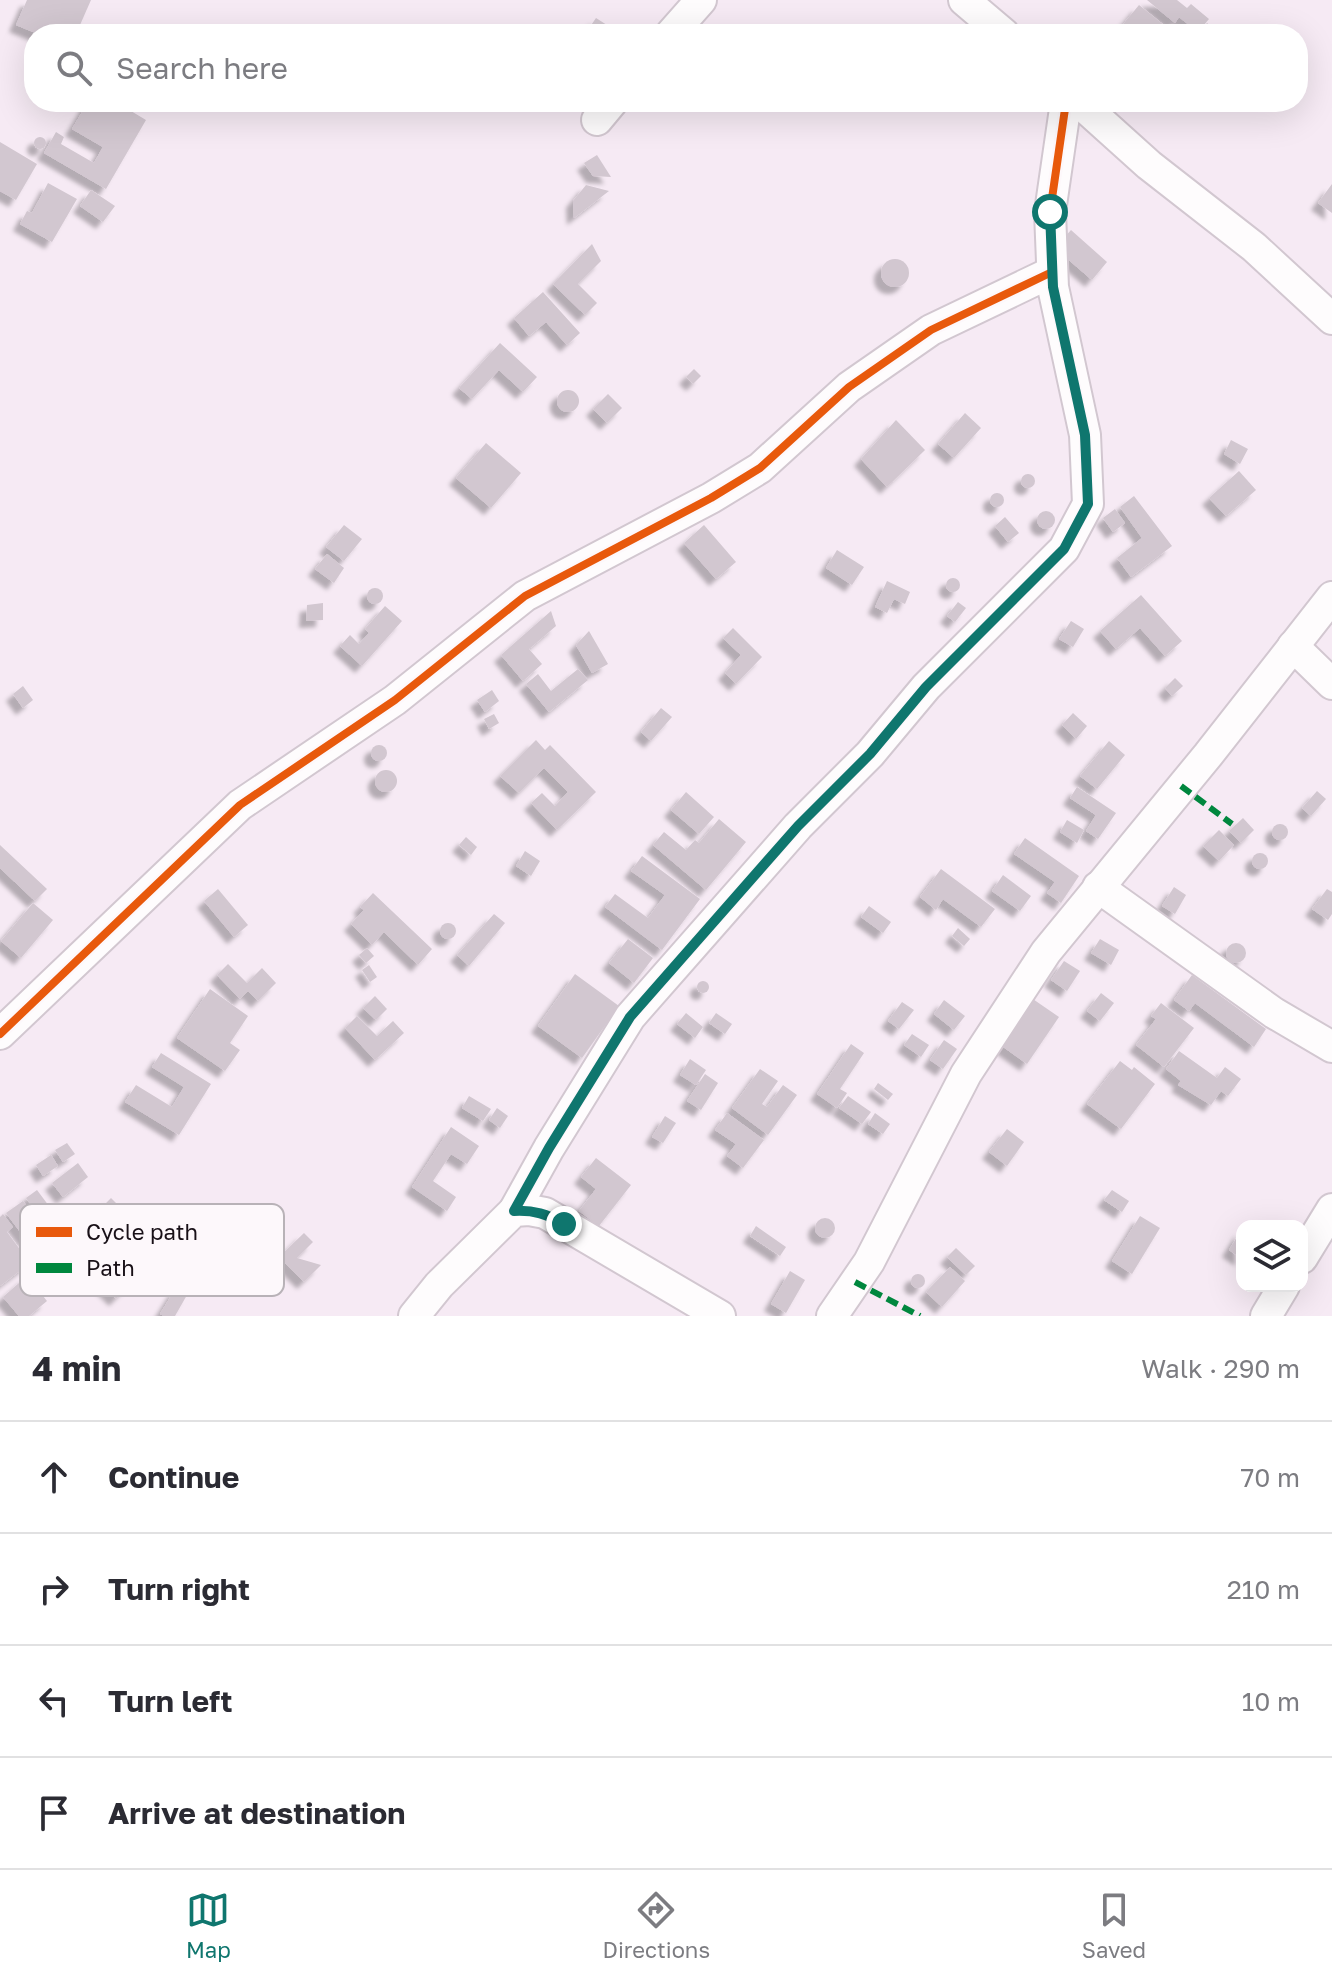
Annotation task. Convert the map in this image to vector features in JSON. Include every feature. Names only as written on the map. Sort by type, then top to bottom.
[{"type":"street","points":[[680,24],[701,0]]},
{"type":"street","points":[[964,0],[992,24]]},
{"type":"street","points":[[414,1316],[439,1285],[514,1211],[630,1017],[798,826],[870,754],[926,687],[1064,549],[1088,504],[1085,435],[1052,272],[1050,212],[1065,112]]},
{"type":"street","points":[[1090,112],[1149,165],[1254,247],[1332,319]]},
{"type":"street","points":[[0,1034],[240,805],[395,700],[525,596],[711,498],[760,468],[849,387],[931,330],[1052,272]]},
{"type":"street","points":[[832,1316],[869,1262],[966,1074],[1046,952],[1332,597]]},
{"type":"street","points":[[1293,646],[1332,684]]},
{"type":"street","points":[[1098,887],[1274,1013],[1332,1047]]},
{"type":"street","points":[[1308,1248],[1332,1209]]},
{"type":"street","points":[[514,1211],[545,1213],[680,1305],[720,1316]]},
{"type":"street","points":[[1266,1316],[1280,1292]]},
{"type":"building","points":[[27,0],[91,0],[80,24],[24,24],[24,28],[16,25]]},
{"type":"building","points":[[1147,0],[1177,0],[1187,8],[1191,4],[1209,19],[1205,24],[1188,24],[1179,17],[1175,23]]},
{"type":"building","points":[[1139,5],[1163,24],[1123,24]]},
{"type":"building","points":[[596,18],[605,24],[592,24]]},
{"type":"building","points":[[82,112],[133,112],[146,120],[106,189],[44,153],[56,132],[64,137],[61,144],[94,163],[103,147],[72,129]]},
{"type":"building","points":[[40,137],[46,143],[40,149],[34,143]]},
{"type":"building","points":[[0,142],[37,164],[16,200],[0,191]]},
{"type":"building","points":[[597,155],[611,177],[593,176],[584,163]]},
{"type":"building","points":[[48,183],[77,199],[52,242],[20,224],[27,211],[32,213]]},
{"type":"building","points":[[1332,184],[1332,213],[1318,203]]},
{"type":"building","points":[[586,185],[609,191],[574,218],[573,201]]},
{"type":"building","points":[[91,190],[115,206],[103,222],[80,206]]},
{"type":"building","points":[[1071,230],[1107,262],[1092,280],[1055,248]]},
{"type":"building","points":[[592,244],[601,261],[578,284],[597,303],[585,315],[553,284]]},
{"type":"building","points":[[895,259],[905,263],[909,273],[905,283],[895,287],[885,283],[881,273],[885,263]]},
{"type":"building","points":[[543,292],[580,333],[567,345],[546,322],[529,336],[514,318]]},
{"type":"building","points":[[500,343],[537,377],[523,392],[499,370],[472,399],[459,388]]},
{"type":"building","points":[[694,369],[701,376],[693,384],[686,377]]},
{"type":"building","points":[[568,390],[576,393],[579,401],[576,409],[568,412],[560,409],[557,401],[560,393]]},
{"type":"building","points":[[608,394],[622,408],[607,423],[593,409]]},
{"type":"building","points":[[965,413],[981,428],[954,458],[938,444]]},
{"type":"building","points":[[896,420],[925,450],[887,487],[861,459]]},
{"type":"building","points":[[1231,440],[1248,449],[1240,464],[1224,454]]},
{"type":"building","points":[[486,443],[521,473],[491,508],[456,478]]},
{"type":"building","points":[[1239,471],[1256,490],[1226,516],[1209,498]]},
{"type":"building","points":[[1028,474],[1035,481],[1028,488],[1021,481]]},
{"type":"building","points":[[997,493],[1004,500],[997,507],[990,500]]},
{"type":"building","points":[[1134,496],[1172,546],[1131,577],[1117,558],[1142,538],[1120,507]]},
{"type":"building","points":[[1115,509],[1125,523],[1113,532],[1103,518]]},
{"type":"building","points":[[1046,511],[1055,520],[1046,529],[1037,520]]},
{"type":"building","points":[[1005,517],[1019,533],[1008,542],[995,526]]},
{"type":"building","points":[[344,525],[362,539],[344,561],[326,547]]},
{"type":"building","points":[[704,525],[736,562],[716,579],[684,543]]},
{"type":"building","points":[[837,550],[864,567],[852,585],[826,568]]},
{"type":"building","points":[[327,554],[344,568],[334,583],[315,569]]},
{"type":"building","points":[[953,578],[960,585],[953,592],[946,585]]},
{"type":"building","points":[[887,581],[910,592],[905,604],[894,599],[887,613],[875,607]]},
{"type":"building","points":[[372,588],[378,588],[383,596],[381,602],[372,604],[367,599],[367,593]]},
{"type":"building","points":[[1141,595],[1182,641],[1165,656],[1140,628],[1116,649],[1100,631]]},
{"type":"building","points":[[958,602],[966,608],[955,622],[947,616]]},
{"type":"building","points":[[323,603],[323,620],[306,621],[307,605]]},
{"type":"building","points":[[385,606],[402,621],[362,666],[340,646],[350,635],[359,644],[369,633],[365,629]]},
{"type":"building","points":[[551,611],[556,626],[529,649],[542,664],[523,681],[501,655]]},
{"type":"building","points":[[1071,621],[1084,629],[1073,647],[1059,639]]},
{"type":"building","points":[[733,628],[762,657],[736,684],[725,673],[741,655],[723,638]]},
{"type":"building","points":[[589,631],[608,664],[592,673],[576,645]]},
{"type":"building","points":[[578,669],[588,680],[549,712],[526,684],[538,674],[551,691]]},
{"type":"building","points":[[1175,678],[1183,686],[1172,696],[1165,688]]},
{"type":"building","points":[[23,686],[33,700],[23,708],[13,694]]},
{"type":"building","points":[[492,690],[499,701],[485,712],[477,700]]},
{"type":"building","points":[[661,708],[672,717],[651,741],[641,732]]},
{"type":"building","points":[[1073,713],[1087,726],[1076,739],[1062,725]]},
{"type":"building","points":[[494,714],[499,723],[489,729],[484,719]]},
{"type":"building","points":[[536,740],[545,750],[550,745],[596,792],[557,830],[531,803],[542,793],[555,806],[568,792],[544,768],[519,793],[500,776]]},
{"type":"building","points":[[1109,741],[1125,755],[1097,789],[1080,776]]},
{"type":"building","points":[[379,745],[385,747],[385,759],[379,761],[373,759],[371,753],[373,747]]},
{"type":"building","points":[[386,770],[397,781],[386,792],[375,781]]},
{"type":"building","points":[[1077,787],[1116,813],[1098,839],[1086,831],[1096,815],[1070,798]]},
{"type":"building","points":[[1317,791],[1326,799],[1311,816],[1302,808]]},
{"type":"building","points":[[686,792],[714,817],[699,834],[671,810]]},
{"type":"building","points":[[1243,818],[1254,830],[1241,843],[1229,831]]},
{"type":"building","points":[[719,819],[746,842],[706,890],[653,845],[664,832],[686,850],[695,840],[699,843]]},
{"type":"building","points":[[1067,820],[1084,830],[1077,843],[1060,832]]},
{"type":"building","points":[[1280,824],[1286,826],[1286,838],[1280,840],[1274,838],[1272,832],[1274,826]]},
{"type":"building","points":[[1219,830],[1234,845],[1219,861],[1203,846]]},
{"type":"building","points":[[466,837],[477,847],[471,855],[459,845]]},
{"type":"building","points":[[1025,838],[1079,876],[1061,903],[1047,893],[1055,882],[1014,854]]},
{"type":"building","points":[[0,845],[47,889],[35,901],[0,868]]},
{"type":"building","points":[[525,851],[540,861],[531,876],[516,866]]},
{"type":"building","points":[[1257,853],[1263,853],[1268,861],[1266,867],[1257,869],[1252,864],[1252,858]]},
{"type":"building","points":[[642,856],[700,899],[662,950],[605,907],[615,894],[648,918],[665,895],[631,871]]},
{"type":"building","points":[[941,869],[995,909],[981,927],[943,899],[936,910],[920,897]]},
{"type":"building","points":[[1003,875],[1031,896],[1020,911],[992,891]]},
{"type":"building","points":[[1174,887],[1186,895],[1175,914],[1162,906]]},
{"type":"building","points":[[218,889],[248,925],[234,937],[204,901]]},
{"type":"building","points":[[1327,889],[1332,892],[1332,914],[1328,920],[1312,909]]},
{"type":"building","points":[[373,893],[432,949],[418,965],[384,932],[372,945],[351,924],[364,910],[360,907]]},
{"type":"building","points":[[33,903],[53,920],[21,958],[1,941]]},
{"type":"building","points":[[869,906],[891,922],[883,933],[861,917]]},
{"type":"building","points":[[494,914],[505,923],[469,966],[457,955]]},
{"type":"building","points":[[445,923],[451,923],[456,931],[454,937],[445,939],[440,934],[440,928]]},
{"type":"building","points":[[958,928],[970,939],[964,946],[952,936]]},
{"type":"building","points":[[628,939],[653,958],[634,983],[609,963]]},
{"type":"building","points":[[1100,939],[1119,950],[1111,965],[1091,953]]},
{"type":"building","points":[[1236,943],[1243,946],[1246,953],[1243,960],[1236,963],[1229,960],[1226,953],[1229,946]]},
{"type":"building","points":[[367,948],[374,956],[366,963],[359,955]]},
{"type":"building","points":[[1064,961],[1080,971],[1067,991],[1051,980]]},
{"type":"building","points":[[228,964],[247,983],[262,968],[276,983],[258,1001],[248,991],[240,999],[217,975]]},
{"type":"building","points":[[369,965],[377,977],[370,982],[362,970]]},
{"type":"building","points":[[575,974],[619,1006],[582,1058],[538,1026]]},
{"type":"building","points":[[1192,975],[1266,1029],[1254,1047],[1195,1003],[1189,1011],[1174,1000]]},
{"type":"building","points":[[703,981],[709,987],[703,993],[697,987]]},
{"type":"building","points":[[210,989],[248,1016],[230,1043],[240,1050],[225,1071],[177,1038]]},
{"type":"building","points":[[1101,993],[1114,1003],[1100,1021],[1087,1011]]},
{"type":"building","points":[[1027,995],[1059,1017],[1027,1064],[1002,1046]]},
{"type":"building","points":[[375,996],[387,1009],[376,1020],[363,1008]]},
{"type":"building","points":[[944,1000],[965,1016],[954,1030],[934,1014]]},
{"type":"building","points":[[902,1002],[914,1010],[899,1029],[888,1021]]},
{"type":"building","points":[[1161,1003],[1194,1028],[1164,1067],[1136,1045],[1156,1019],[1151,1016]]},
{"type":"building","points":[[686,1013],[703,1027],[695,1038],[677,1024]]},
{"type":"building","points":[[716,1013],[732,1024],[725,1034],[709,1023]]},
{"type":"building","points":[[357,1016],[377,1036],[393,1021],[404,1033],[375,1060],[345,1028]]},
{"type":"building","points":[[912,1034],[929,1045],[921,1057],[904,1045]]},
{"type":"building","points":[[944,1040],[957,1049],[943,1069],[930,1060]]},
{"type":"building","points":[[851,1044],[864,1053],[840,1089],[847,1093],[837,1108],[817,1094]]},
{"type":"building","points":[[1179,1051],[1217,1078],[1225,1067],[1241,1079],[1228,1096],[1221,1091],[1211,1105],[1178,1085],[1181,1081],[1166,1069]]},
{"type":"building","points":[[161,1053],[211,1084],[179,1135],[125,1102],[136,1085],[172,1107],[184,1087],[152,1067]]},
{"type":"building","points":[[690,1059],[706,1070],[696,1085],[680,1075]]},
{"type":"building","points":[[1120,1061],[1132,1070],[1134,1067],[1155,1084],[1121,1129],[1087,1104]]},
{"type":"building","points":[[760,1069],[778,1081],[762,1104],[767,1107],[783,1085],[797,1095],[768,1135],[732,1108]]},
{"type":"building","points":[[705,1074],[718,1083],[701,1110],[687,1101]]},
{"type":"building","points":[[878,1083],[893,1094],[888,1100],[874,1089]]},
{"type":"building","points":[[469,1096],[491,1109],[483,1121],[462,1108]]},
{"type":"building","points":[[848,1096],[871,1112],[862,1124],[839,1108]]},
{"type":"building","points":[[497,1108],[508,1116],[500,1128],[489,1120]]},
{"type":"building","points":[[727,1113],[764,1140],[743,1168],[727,1156],[736,1144],[715,1130]]},
{"type":"building","points":[[875,1113],[890,1124],[883,1134],[868,1124]]},
{"type":"building","points":[[665,1116],[676,1123],[663,1143],[652,1137]]},
{"type":"building","points":[[451,1127],[479,1146],[467,1164],[451,1154],[433,1181],[456,1197],[447,1211],[412,1187]]},
{"type":"building","points":[[1007,1129],[1024,1142],[1007,1166],[989,1152]]},
{"type":"building","points":[[67,1143],[75,1154],[63,1162],[55,1150]]},
{"type":"building","points":[[51,1155],[58,1166],[43,1176],[36,1165]]},
{"type":"building","points":[[596,1158],[631,1185],[599,1226],[579,1211],[596,1189],[581,1177]]},
{"type":"building","points":[[78,1163],[88,1177],[63,1197],[52,1183]]},
{"type":"building","points":[[37,1190],[48,1204],[30,1204],[26,1198]]},
{"type":"building","points":[[1112,1190],[1129,1201],[1122,1212],[1104,1200]]},
{"type":"building","points":[[23,1201],[25,1204],[20,1204],[20,1232],[6,1213]]},
{"type":"building","points":[[3,1214],[13,1227],[7,1232],[20,1250],[20,1271],[0,1286],[0,1217]]},
{"type":"building","points":[[1140,1216],[1160,1228],[1132,1274],[1112,1261]]},
{"type":"building","points":[[825,1218],[832,1221],[835,1228],[832,1235],[825,1238],[818,1235],[815,1228],[818,1221]]},
{"type":"building","points":[[756,1226],[786,1247],[780,1256],[750,1236]]},
{"type":"building","points":[[304,1233],[313,1242],[297,1258],[321,1265],[304,1282],[284,1262],[284,1252]]},
{"type":"building","points":[[1236,1239],[1236,1255],[1229,1250]]},
{"type":"building","points":[[956,1248],[975,1266],[966,1275],[947,1257]]},
{"type":"building","points":[[950,1267],[965,1281],[942,1307],[926,1292]]},
{"type":"building","points":[[790,1271],[805,1280],[786,1313],[771,1304]]},
{"type":"building","points":[[918,1274],[925,1281],[918,1288],[911,1281]]},
{"type":"building","points":[[20,1282],[20,1296],[43,1296],[47,1301],[29,1316],[19,1316],[3,1297]]},
{"type":"building","points":[[171,1296],[186,1296],[175,1316],[160,1314]]},
{"type":"marked path","points":[[1181,786],[1232,824]]},
{"type":"marked path","points":[[855,1282],[920,1316]]},
{"type":"cycle path","points":[[514,1211],[630,1017],[798,826],[870,754],[926,687],[1064,549],[1088,504],[1085,435],[1053,287],[1050,212],[1065,112]]},
{"type":"cycle path","points":[[0,1034],[240,805],[395,700],[525,596],[711,498],[760,468],[849,387],[931,330],[1052,272]]},
{"type":"route","points":[[564,1224],[545,1213],[514,1211],[630,1017],[798,826],[870,754],[926,687],[1064,549],[1088,504],[1085,435],[1053,287],[1050,212]]}]
